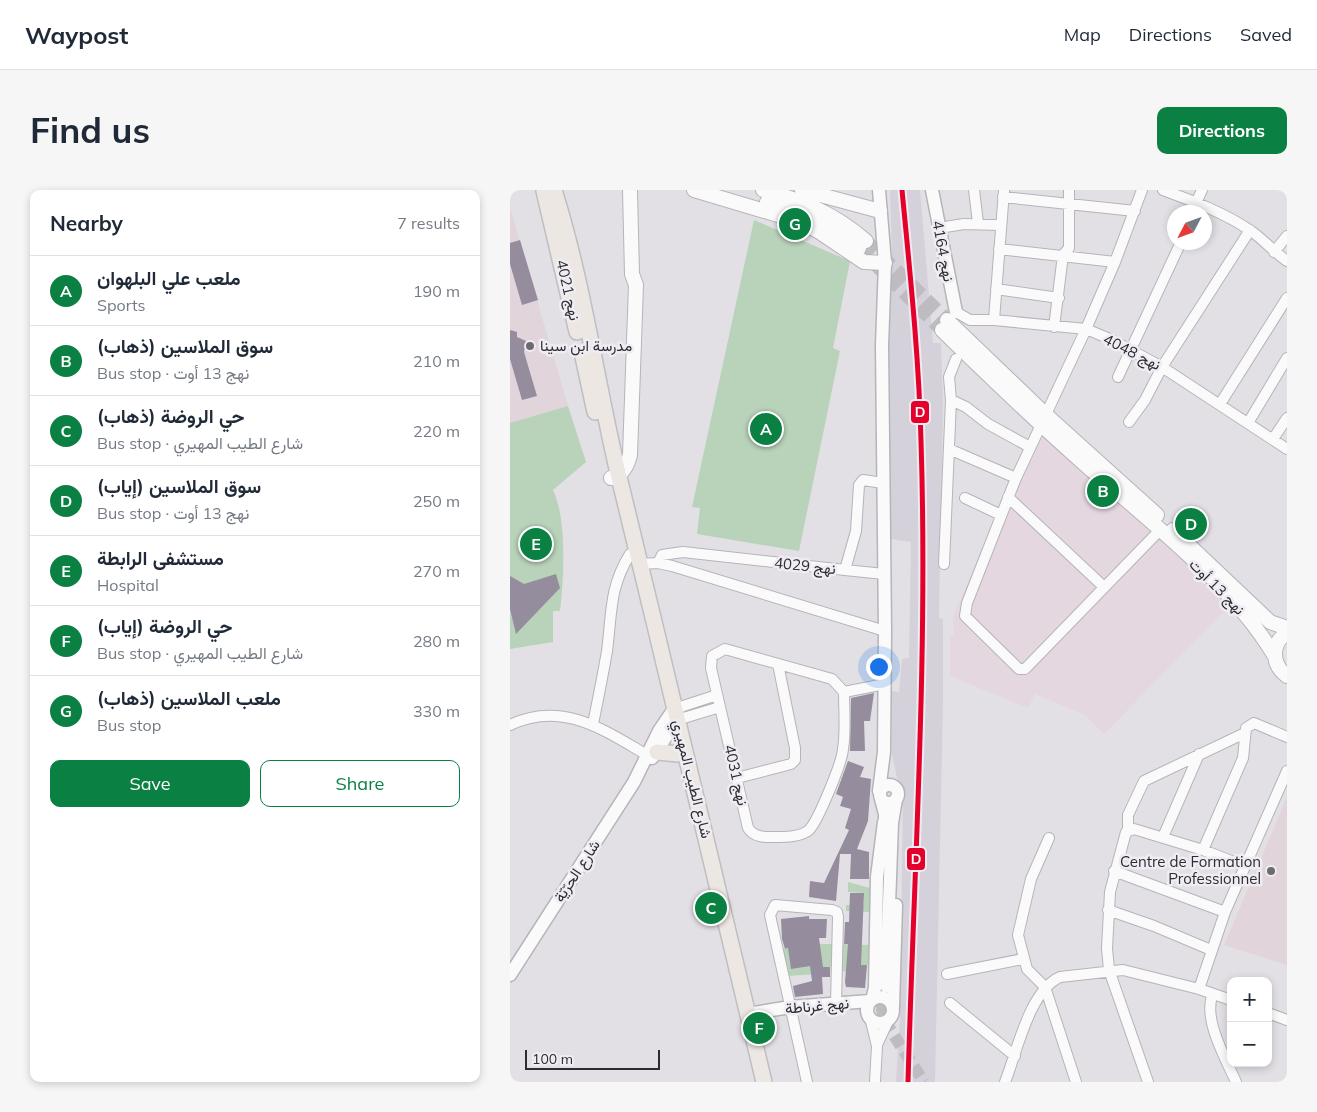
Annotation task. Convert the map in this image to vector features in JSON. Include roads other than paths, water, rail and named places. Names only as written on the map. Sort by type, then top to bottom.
[{"type":"main road","name":"نهج 4021","points":[[543,190],[615,477]]},
{"type":"main road","name":"نهج 4021","points":[[554,190],[564,224],[615,477]]},
{"type":"main road","points":[[630,190],[632,274],[636,285]]},
{"type":"main road","points":[[615,477],[625,469],[630,454],[636,285],[640,275],[639,190]]},
{"type":"main road","points":[[694,190],[798,221],[818,231],[864,262],[885,263]]},
{"type":"main road","points":[[718,190],[800,211],[825,222],[862,244],[832,215],[806,203],[763,190]]},
{"type":"main road","points":[[802,190],[830,194],[880,211]]},
{"type":"main road","points":[[948,321],[1043,420]]},
{"type":"main road","name":"نهج 13 أوت","points":[[1043,420],[1160,530],[1243,612],[1258,629],[1274,655],[1280,670],[1287,676]]},
{"type":"main road","name":"نهج 13 أوت","points":[[1043,420],[1166,523],[1270,622],[1287,628]]},
{"type":"main road","name":"شارع الطيب المهيري","points":[[615,477],[673,719],[764,1082]]},
{"type":"main road","points":[[1274,655],[1278,641],[1287,633]]},
{"type":"main road","name":"شارع الطيب المهيري","points":[[673,719],[678,754],[753,1082]]},
{"type":"main road","points":[[649,758],[678,754]]},
{"type":"street","points":[[877,1046],[891,1013],[897,869],[888,819],[880,795],[884,752],[885,684],[882,345],[885,263],[879,190]]},
{"type":"street","name":"نهج 4164","points":[[932,190],[948,321]]},
{"type":"street","points":[[974,190],[978,223]]},
{"type":"street","points":[[1054,327],[1063,255],[1069,248],[1069,190]]},
{"type":"street","points":[[1163,190],[1196,203],[1250,230],[1287,261]]},
{"type":"street","points":[[1196,203],[1202,190]]},
{"type":"street","points":[[1139,192],[1135,211],[1115,262],[1008,497],[967,603],[965,616],[1018,669],[1025,669],[1160,530]]},
{"type":"street","points":[[994,320],[1004,193],[1135,211]]},
{"type":"street","points":[[938,228],[978,223],[1000,225]]},
{"type":"street","points":[[1129,422],[1145,400],[1162,367],[1250,230]]},
{"type":"street","points":[[1274,252],[1287,236]]},
{"type":"street","points":[[999,249],[1115,262]]},
{"type":"street","points":[[1118,377],[1177,250]]},
{"type":"street","points":[[996,289],[1059,298]]},
{"type":"street","points":[[1220,404],[1287,298]]},
{"type":"street","name":"نهج 4048","points":[[948,321],[994,320],[1086,329],[1162,367],[1287,449]]},
{"type":"street","points":[[1248,423],[1287,358]]},
{"type":"street","points":[[944,564],[951,400],[949,377],[956,359]]},
{"type":"street","points":[[951,400],[966,407],[988,424],[1030,447]]},
{"type":"street","points":[[1273,439],[1287,418]]},
{"type":"street","points":[[949,449],[1016,478]]},
{"type":"street","name":"نهج 4029","points":[[658,563],[662,555],[683,552],[845,570],[856,531],[859,485],[863,480],[883,483]]},
{"type":"street","points":[[1008,497],[1104,587]]},
{"type":"street","points":[[965,498],[1001,515]]},
{"type":"street","points":[[593,724],[606,653],[614,586],[619,571],[635,559],[658,563],[885,631]]},
{"type":"street","points":[[845,570],[884,574]]},
{"type":"street","name":"نهج 4031","points":[[725,649],[832,679],[844,692],[844,749],[840,763],[809,830],[804,833],[782,837],[754,835],[746,824],[717,695],[711,661],[715,653],[725,649]]},
{"type":"street","points":[[737,778],[791,764],[795,760],[795,748],[778,664]]},
{"type":"street","points":[[844,692],[885,684]]},
{"type":"street","points":[[673,719],[717,695]]},
{"type":"street","points":[[673,719],[720,707]]},
{"type":"street","points":[[510,725],[527,719],[556,716],[581,719],[593,724],[649,758]]},
{"type":"street","name":"شارع الحرّيّة","points":[[510,974],[673,719]]},
{"type":"street","points":[[1202,850],[1243,758],[1246,728],[1254,723],[1287,737]]},
{"type":"street","points":[[1148,1082],[1109,970],[1107,948],[1108,910],[1114,871],[1127,831],[1128,815],[1144,780],[1245,733]]},
{"type":"street","points":[[875,1082],[877,1046],[870,1008],[875,988],[877,877],[888,819],[897,794],[884,752]]},
{"type":"street","points":[[1163,837],[1199,754]]},
{"type":"street","points":[[1199,989],[1225,912],[1287,771]]},
{"type":"street","points":[[880,795],[890,803],[897,794]]},
{"type":"street","points":[[883,986],[888,819]]},
{"type":"street","points":[[1127,831],[1134,829],[1163,837],[1244,866]]},
{"type":"street","points":[[1049,838],[1031,879],[1019,927],[1023,959],[1029,972],[1045,987],[1076,1082]]},
{"type":"street","points":[[1114,871],[1225,912]]},
{"type":"street","points":[[807,1082],[770,915],[773,907],[778,904],[832,910],[838,914],[836,1004]]},
{"type":"street","points":[[1108,910],[1211,950]]},
{"type":"street","points":[[947,974],[1023,959]]},
{"type":"street","points":[[1005,1082],[1033,1006],[1045,987],[1060,978],[1109,970],[1135,972],[1227,999]]},
{"type":"street","points":[[1213,994],[1210,1001],[1212,1023],[1236,1082]]},
{"type":"street","points":[[870,1008],[877,997],[886,998],[891,1013]]},
{"type":"street","name":"نهج غرناطة","points":[[748,1014],[857,1002],[870,1008]]},
{"type":"street","points":[[950,1003],[1015,1056]]},
{"type":"street","points":[[870,1008],[881,1022],[891,1013]]},
{"type":"street","points":[[1272,1014],[1287,1020]]},
{"type":"tunnel","points":[[866,241],[947,320]]},
{"type":"tunnel","points":[[859,248],[942,330]]},
{"type":"tunnel","points":[[881,985],[882,1010],[886,1023],[924,1082]]},
{"type":"place","name":"ملعب الملاسين (ذهاب)","points":[[795,224]]},
{"type":"place","name":"مدرسة ابن سينا","points":[[530,346]]},
{"type":"place","name":"ملعب علي البلهوان","points":[[766,429]]},
{"type":"place","name":"سوق الملاسين (ذهاب)","points":[[1103,491]]},
{"type":"place","name":"سوق الملاسين (إياب)","points":[[1191,524]]},
{"type":"place","name":"مستشفى الرابطة","points":[[536,544]]},
{"type":"place","name":"Centre de Formation Professionnel","points":[[1271,871]]},
{"type":"place","name":"حي الروضة (ذهاب)","points":[[711,908]]},
{"type":"place","name":"حي الروضة (إياب)","points":[[759,1028]]}]
